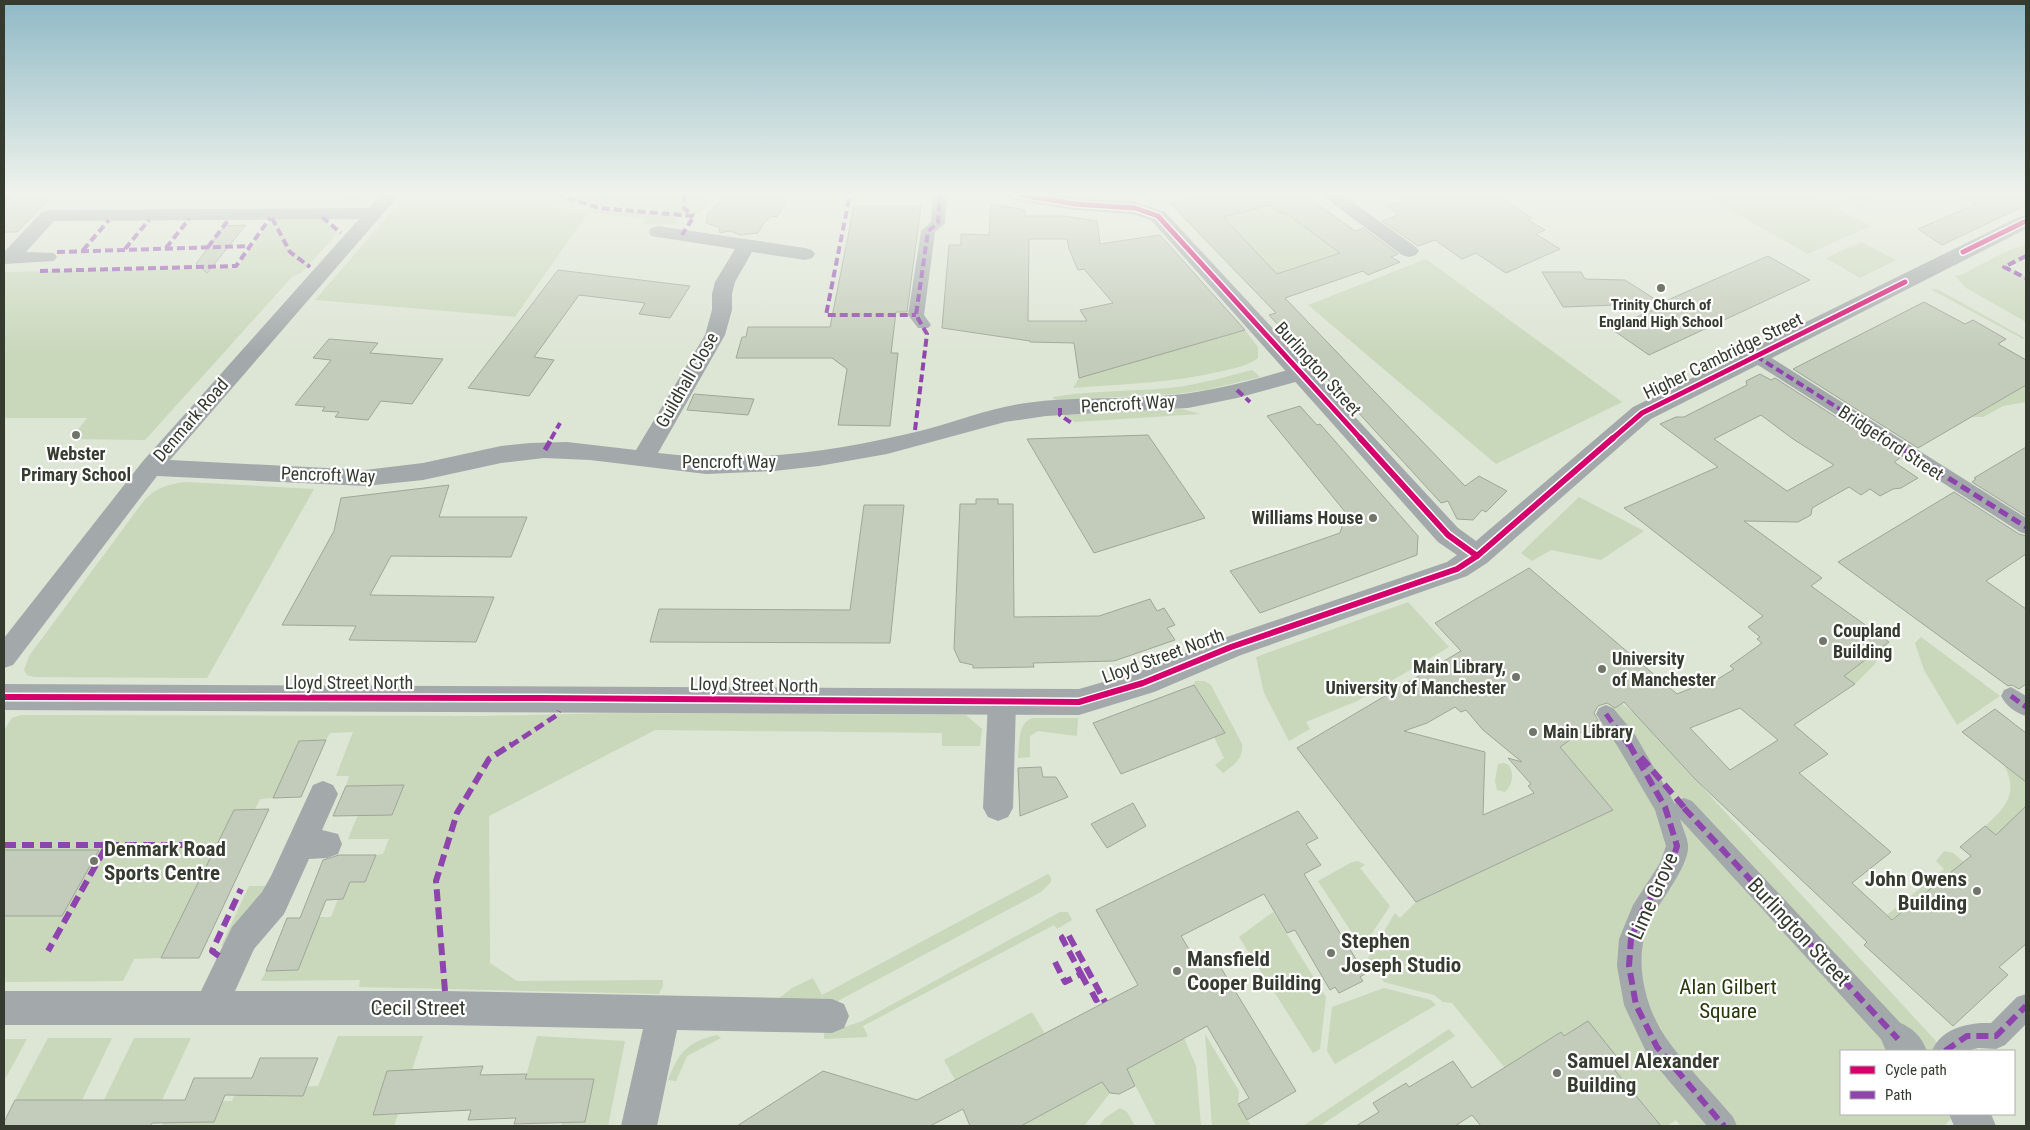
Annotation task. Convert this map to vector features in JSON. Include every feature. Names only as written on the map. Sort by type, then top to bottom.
[{"type":"street","points":[[7,257],[18,247]]},
{"type":"street","name":"Denmark Road","points":[[4,656],[151,466],[344,247]]},
{"type":"street","name":"Guildhall Close","points":[[643,458],[715,335],[722,310],[725,282],[746,247]]},
{"type":"street","points":[[751,247],[805,254]]},
{"type":"street","points":[[923,325],[916,315],[926,247]]},
{"type":"street","name":"Burlington Street","points":[[1187,247],[1448,535],[1477,556]]},
{"type":"street","points":[[1402,247],[1409,252]]},
{"type":"street","name":"Higher Cambridge Street","points":[[1477,556],[1642,413],[1975,247]]},
{"type":"street","points":[[7,257],[47,257]]},
{"type":"street","name":"Bridgeford Street","points":[[1756,356],[2026,528]]},
{"type":"street","name":"Pencroft Way","points":[[151,466],[365,478],[395,476],[433,470],[492,456],[545,450],[726,466],[767,464],[844,456],[910,441],[1005,414],[1047,409],[1173,403],[1201,399],[1302,373]]},
{"type":"street","name":"Lloyd Street North","points":[[4,697],[542,698],[1078,702],[1143,683],[1232,646],[1457,569],[1477,556]]},
{"type":"street","points":[[998,808],[1002,702]]},
{"type":"street","name":"Lime Grove","points":[[1606,714],[1626,740],[1665,807],[1677,846],[1670,868],[1641,913],[1631,939],[1629,966],[1636,1005],[1657,1047],[1724,1126]]},
{"type":"street","name":"Burlington Street","points":[[1626,740],[1686,810],[1904,1045]]},
{"type":"street","points":[[210,1008],[243,938],[272,903],[282,886],[314,845],[323,794]]},
{"type":"street","points":[[1946,1050],[1967,1036],[1978,1034],[1996,1036],[2026,1006]]},
{"type":"street","name":"Cecil Street","points":[[4,1008],[445,1008],[832,1016]]},
{"type":"street","points":[[639,1126],[664,1012]]},
{"type":"street","points":[[1968,1115],[1978,1126]]},
{"type":"green space","name":"Webster Primary School","points":[[252,247],[325,247],[301,273],[292,277],[145,440],[71,439],[87,418],[4,418],[4,272],[237,268]]},
{"type":"green space","points":[[361,247],[564,247],[515,317],[315,300]]},
{"type":"green space","points":[[1251,247],[1331,247],[1340,253],[1277,274]]},
{"type":"green space","points":[[1795,247],[1824,247],[1808,254]]},
{"type":"green space","points":[[1851,247],[1870,247],[1896,260],[1860,278],[1826,258]]},
{"type":"green space","points":[[2019,247],[2026,247],[2026,259],[2009,267],[2026,276],[2026,322],[1966,288],[1955,276],[1963,274]]},
{"type":"green space","name":"Trinity Church of England High School","points":[[1426,259],[1622,402],[1496,464],[1308,305]]},
{"type":"green space","points":[[1934,289],[2025,338],[2023,339],[1932,290]]},
{"type":"green space","points":[[1245,330],[1258,347],[1258,358],[1245,365],[1185,378],[1073,388],[1079,378]]},
{"type":"green space","points":[[1252,370],[1260,377],[1206,390],[1177,394],[1053,399],[1053,397],[1082,393],[1179,387]]},
{"type":"green space","points":[[2026,385],[2026,402],[2003,406],[1983,417],[1972,417]]},
{"type":"green space","points":[[1182,409],[1200,414],[1075,422],[1064,415]]},
{"type":"green space","points":[[186,482],[314,489],[207,678],[34,677],[27,675],[24,670],[29,656],[147,497],[162,487]]},
{"type":"green space","points":[[1579,497],[1644,531],[1601,560],[1551,550],[1532,561],[1521,553]]},
{"type":"green space","points":[[1408,602],[1449,647],[1357,701],[1306,722],[1310,729],[1289,741],[1264,693],[1256,657]]},
{"type":"green space","points":[[1921,637],[2000,696],[1957,725],[1924,670],[1915,643]]},
{"type":"green space","points":[[1889,642],[1874,665],[1855,684],[1844,676]]},
{"type":"green space","points":[[1195,681],[1205,681],[1211,685],[1242,744],[1240,758],[1223,773],[1215,765],[1224,758],[1214,737],[1225,733],[1194,685]]},
{"type":"green space","name":"Alan Gilbert Square","points":[[1621,703],[1636,715],[1944,1050],[1840,1050],[1840,1115],[1954,1115],[1944,1126],[1681,1126],[1676,1120],[1667,1126],[1661,1126],[1613,1068],[1564,1036],[1561,1032],[1505,1068],[1452,1003],[1443,1002],[1434,995],[1384,982],[1368,958],[1395,913],[1400,918],[1416,902],[1613,810],[1560,747]]},
{"type":"green space","points":[[613,713],[966,715],[982,729],[980,746],[942,746],[942,733],[655,730],[489,816],[490,963],[517,981],[663,980],[663,986],[659,994],[359,987],[360,980],[261,981],[266,971],[298,970],[319,917],[331,917],[338,899],[343,899],[350,882],[365,882],[376,855],[383,854],[389,839],[348,839],[358,815],[392,815],[404,785],[346,786],[349,776],[336,776],[353,732],[330,733],[326,740],[299,741],[273,798],[260,799],[255,809],[234,810],[161,958],[134,959],[123,981],[4,982],[4,730],[12,718],[21,715],[482,716]]},
{"type":"green space","points":[[1033,718],[1078,718],[1077,736],[1038,731],[1030,736],[1030,757],[1018,758],[1022,729],[1028,720]]},
{"type":"green space","points":[[1504,763],[1509,765],[1512,772],[1510,786],[1505,792],[1497,790],[1495,781],[1498,764]]},
{"type":"green space","points":[[2004,765],[2026,782],[2026,806],[1996,835],[1985,826],[1999,813],[2008,799],[2010,783]]},
{"type":"green space","points":[[1944,851],[1953,853],[1964,862],[1892,919],[1887,915],[1944,869],[1936,861]]},
{"type":"green space","points":[[1358,861],[1365,865],[1360,868],[1390,906],[1362,948],[1318,881],[1352,862]]},
{"type":"green space","points":[[1048,874],[1051,882],[1041,892],[834,1003],[773,1003],[792,988],[813,978],[822,995]]},
{"type":"green space","points":[[249,886],[269,886],[228,945],[221,946]]},
{"type":"green space","points":[[1060,912],[1068,912],[1072,920],[1057,929],[1054,925],[863,1026],[868,1037],[824,1039],[824,1034],[827,1030],[845,1027],[862,1021]]},
{"type":"green space","points":[[1273,912],[1326,997],[1320,1049],[1313,1053],[1239,937]]},
{"type":"green space","points":[[1384,988],[1431,1000],[1436,1005],[1335,1064],[1327,1051],[1332,1007]]},
{"type":"green space","points":[[1032,1012],[1045,1034],[955,1080],[944,1060]]},
{"type":"green space","points":[[1449,1029],[1455,1036],[1320,1126],[1303,1126]]},
{"type":"green space","points":[[1205,1034],[1239,1091],[1238,1104],[1251,1126],[1212,1126]]},
{"type":"green space","points":[[717,1035],[721,1038],[687,1056],[676,1081],[668,1080],[676,1062],[685,1050],[698,1041]]},
{"type":"green space","points":[[338,1036],[423,1036],[412,1070],[387,1071],[374,1110],[373,1115],[398,1114],[394,1126],[150,1126],[162,1125],[172,1103],[175,1122],[214,1122],[223,1101],[232,1101],[237,1090],[318,1086]]},
{"type":"green space","points":[[537,1036],[625,1041],[608,1126],[562,1126],[562,1123],[585,1122],[594,1079],[525,1080]]},
{"type":"green space","points":[[48,1038],[112,1038],[82,1100],[15,1100]]},
{"type":"green space","points":[[134,1038],[191,1038],[162,1100],[104,1100]]},
{"type":"green space","points":[[1184,1038],[1196,1066],[1201,1126],[1156,1126],[1127,1069]]},
{"type":"green space","points":[[4,1039],[27,1039],[4,1081]]},
{"type":"green space","points":[[1103,1082],[1110,1093],[1084,1126],[1021,1126]]},
{"type":"green space","points":[[1120,1108],[1127,1112],[1135,1126],[1099,1126],[1105,1118]]},
{"type":"building","points":[[209,247],[228,247],[207,273],[196,264]]},
{"type":"building","points":[[846,247],[916,247],[907,312],[896,312],[891,353],[898,353],[890,426],[838,425],[847,369],[832,358],[736,358],[742,337],[746,337],[748,327],[830,327]]},
{"type":"building","points":[[949,247],[1029,247],[1028,321],[1087,321],[1080,310],[1113,303],[1084,269],[1078,270],[1069,247],[1170,247],[1245,330],[1079,378],[1074,343],[1030,342],[942,328]]},
{"type":"building","points":[[1212,247],[1251,247],[1277,274],[1340,253],[1331,247],[1388,247],[1398,254],[1391,257],[1400,262],[1368,275],[1363,271],[1285,298],[1465,486],[1479,476],[1507,491],[1486,512],[1482,510],[1473,520],[1457,519],[1448,501],[1441,503],[1269,315],[1276,313]]},
{"type":"building","points":[[1445,247],[1556,247],[1560,249],[1506,273],[1476,253],[1462,259]]},
{"type":"building","points":[[1768,256],[1810,280],[1649,355],[1610,328],[1670,303],[1563,307],[1542,272],[1581,272],[1585,279],[1625,280],[1661,303]]},
{"type":"building","points":[[558,270],[690,286],[670,318],[639,314],[645,303],[579,295],[534,357],[554,360],[529,396],[468,388]]},
{"type":"building","points":[[1924,302],[1965,324],[1973,320],[2006,339],[1998,344],[2026,360],[2026,385],[1918,448],[1793,369]]},
{"type":"building","points":[[329,339],[378,343],[370,353],[443,359],[412,404],[381,401],[368,420],[335,417],[339,412],[322,411],[325,407],[295,405],[331,360],[313,358]]},
{"type":"building","points":[[1760,374],[1771,380],[1775,378],[1900,458],[1894,462],[1918,478],[1901,488],[1893,489],[1880,496],[1870,489],[1861,495],[1849,487],[1812,508],[1811,515],[1798,522],[1744,521],[1822,578],[1811,586],[1889,642],[1844,676],[1855,684],[1794,725],[1828,754],[1799,773],[1891,852],[1852,883],[1892,920],[1971,856],[1960,847],[1985,826],[1996,835],[2026,806],[2026,944],[1999,967],[2008,975],[1953,1026],[1864,945],[1867,942],[1696,780],[1624,702],[1615,708],[1607,703],[1598,706],[1594,713],[1598,720],[1560,747],[1613,810],[1416,902],[1297,748],[1461,651],[1435,623],[1529,568],[1677,694],[1704,683],[1710,684],[1734,669],[1730,666],[1762,643],[1757,639],[1760,637],[1748,627],[1763,616],[1624,508],[1718,467],[1660,424],[1676,417],[1684,417],[1747,385],[1746,381]],"holes":[[[1761,415],[1793,439],[1834,465],[1787,491],[1714,439]],[[1455,707],[1461,712],[1466,710],[1483,730],[1522,762],[1508,758],[1531,784],[1528,786],[1534,793],[1483,815],[1485,752],[1404,731],[1427,723]],[[1740,708],[1778,740],[1730,770],[1690,728]]]},
{"type":"building","points":[[694,394],[754,399],[748,415],[687,410]]},
{"type":"building","name":"Williams House","points":[[1300,406],[1317,425],[1320,424],[1418,536],[1417,555],[1260,613],[1230,571],[1340,533],[1346,513],[1267,416]]},
{"type":"building","points":[[1148,435],[1205,518],[1094,553],[1027,439]]},
{"type":"building","points":[[2026,447],[2026,516],[1972,482],[1976,479],[1974,478]]},
{"type":"building","points":[[449,485],[439,517],[527,517],[511,557],[391,556],[370,595],[494,597],[476,642],[349,640],[356,626],[282,625],[334,531],[341,498]]},
{"type":"building","points":[[1954,492],[2019,534],[2026,536],[2026,554],[1986,581],[2026,609],[2026,684],[2019,689],[2012,685],[2008,686],[1838,562]]},
{"type":"building","points":[[976,499],[998,499],[998,504],[1013,504],[1014,617],[1099,616],[1150,599],[1157,611],[1164,608],[1175,625],[1167,628],[1175,640],[1114,661],[1033,663],[1034,667],[973,668],[973,665],[960,662],[954,649],[960,504],[976,504]]},
{"type":"building","points":[[864,505],[904,505],[890,643],[650,642],[659,609],[850,610]]},
{"type":"building","points":[[1194,685],[1225,733],[1121,774],[1093,723]]},
{"type":"building","points":[[1995,709],[2026,733],[2026,782],[1962,732]]},
{"type":"building","points":[[326,740],[301,797],[273,798],[299,741]]},
{"type":"building","points":[[1041,767],[1043,777],[1056,777],[1068,797],[1020,816],[1018,768]]},
{"type":"building","points":[[404,785],[392,815],[333,816],[346,786]]},
{"type":"building","points":[[1133,803],[1146,826],[1107,848],[1091,824]]},
{"type":"building","points":[[269,809],[199,958],[161,958],[234,810]]},
{"type":"building","name":"Mansfield Cooper Building","points":[[1298,811],[1318,838],[1306,844],[1321,865],[1304,874],[1365,974],[1360,977],[1363,981],[1339,993],[1335,987],[1330,990],[1295,930],[1287,933],[1264,894],[1181,936],[1199,966],[1215,958],[1296,1091],[1247,1120],[1238,1104],[1249,1098],[1207,1026],[1127,1069],[1135,1086],[1119,1094],[1110,1093],[1102,1082],[1021,1126],[970,1126],[963,1109],[930,1126],[737,1126],[823,1071],[917,1100],[1138,985],[1096,910]]},
{"type":"building","points":[[4,850],[99,850],[62,916],[4,916]]},
{"type":"building","points":[[339,855],[376,855],[365,882],[350,882],[343,899],[326,900],[298,970],[266,971],[287,918],[300,918],[323,860]]},
{"type":"building","name":"Samuel Alexander Building","points":[[1588,1021],[1621,1062],[1613,1068],[1661,1126],[1481,1126],[1472,1115],[1455,1126],[1356,1126],[1379,1112],[1373,1103],[1406,1083],[1409,1087],[1453,1061],[1472,1088],[1561,1032],[1564,1036]]},
{"type":"building","points":[[260,1058],[318,1058],[303,1096],[225,1095],[214,1122],[152,1123],[150,1126],[4,1126],[4,1122],[15,1100],[185,1100],[194,1078],[252,1078]]},
{"type":"building","points":[[483,1066],[480,1075],[527,1074],[525,1079],[594,1079],[585,1122],[514,1124],[516,1118],[468,1120],[471,1110],[373,1115],[387,1071]]},
{"type":"marked path","points":[[83,250],[86,247]]},
{"type":"marked path","points":[[57,252],[226,247]]},
{"type":"marked path","points":[[40,271],[236,266],[250,247]]},
{"type":"marked path","points":[[286,247],[294,257],[310,267]]},
{"type":"marked path","points":[[840,247],[826,315],[916,315]]},
{"type":"marked path","points":[[915,430],[927,334],[916,315],[926,247]]},
{"type":"marked path","points":[[2026,256],[2004,267],[2026,278]]},
{"type":"marked path","points":[[1756,356],[2026,527]]},
{"type":"marked path","points":[[1237,390],[1250,402]]},
{"type":"marked path","points":[[1060,408],[1060,415],[1073,424]]},
{"type":"marked path","points":[[545,450],[560,423]]},
{"type":"marked path","points":[[2011,696],[2026,707]]},
{"type":"marked path","points":[[445,991],[436,881],[457,813],[489,759],[557,715],[559,711]]},
{"type":"marked path","points":[[1606,714],[1626,740],[1665,807],[1677,846],[1670,868],[1641,913],[1631,939],[1629,966],[1636,1005],[1657,1047],[1724,1126]]},
{"type":"marked path","points":[[1641,757],[1688,812]]},
{"type":"marked path","points":[[1684,808],[1898,1039]]},
{"type":"marked path","points":[[4,845],[107,845],[48,951]]},
{"type":"marked path","points":[[107,845],[185,845]]},
{"type":"marked path","points":[[219,956],[212,951],[241,889]]},
{"type":"marked path","points":[[1055,962],[1065,982],[1081,974],[1062,938],[1068,934],[1105,1002]]},
{"type":"marked path","points":[[1081,974],[1087,985]]},
{"type":"marked path","points":[[1092,992],[1096,1000],[1102,997]]},
{"type":"marked path","points":[[1946,1050],[1967,1036],[1996,1036],[2026,1006]]},
{"type":"cycle path","points":[[1186,247],[1448,535],[1477,556]]},
{"type":"cycle path","points":[[1963,252],[1974,247]]},
{"type":"cycle path","points":[[4,697],[542,698],[1079,702],[1143,683],[1231,647],[1457,569],[1477,556],[1642,413],[1905,282]]},
{"type":"place","name":"Trinity Church of England High School","points":[[1661,288]]},
{"type":"place","name":"Webster Primary School","points":[[76,435]]},
{"type":"place","name":"Williams House","points":[[1373,518]]},
{"type":"place","name":"Coupland Building","points":[[1823,641]]},
{"type":"place","name":"University of Manchester","points":[[1602,669]]},
{"type":"place","name":"Main Library, University of Manchester","points":[[1516,677]]},
{"type":"place","name":"Main Library","points":[[1533,732]]},
{"type":"place","name":"Denmark Road Sports Centre","points":[[94,861]]},
{"type":"place","name":"John Owens Building","points":[[1977,891]]},
{"type":"place","name":"Stephen Joseph Studio","points":[[1331,953]]},
{"type":"place","name":"Mansfield Cooper Building","points":[[1177,971]]},
{"type":"place","name":"Samuel Alexander Building","points":[[1557,1073]]}]
